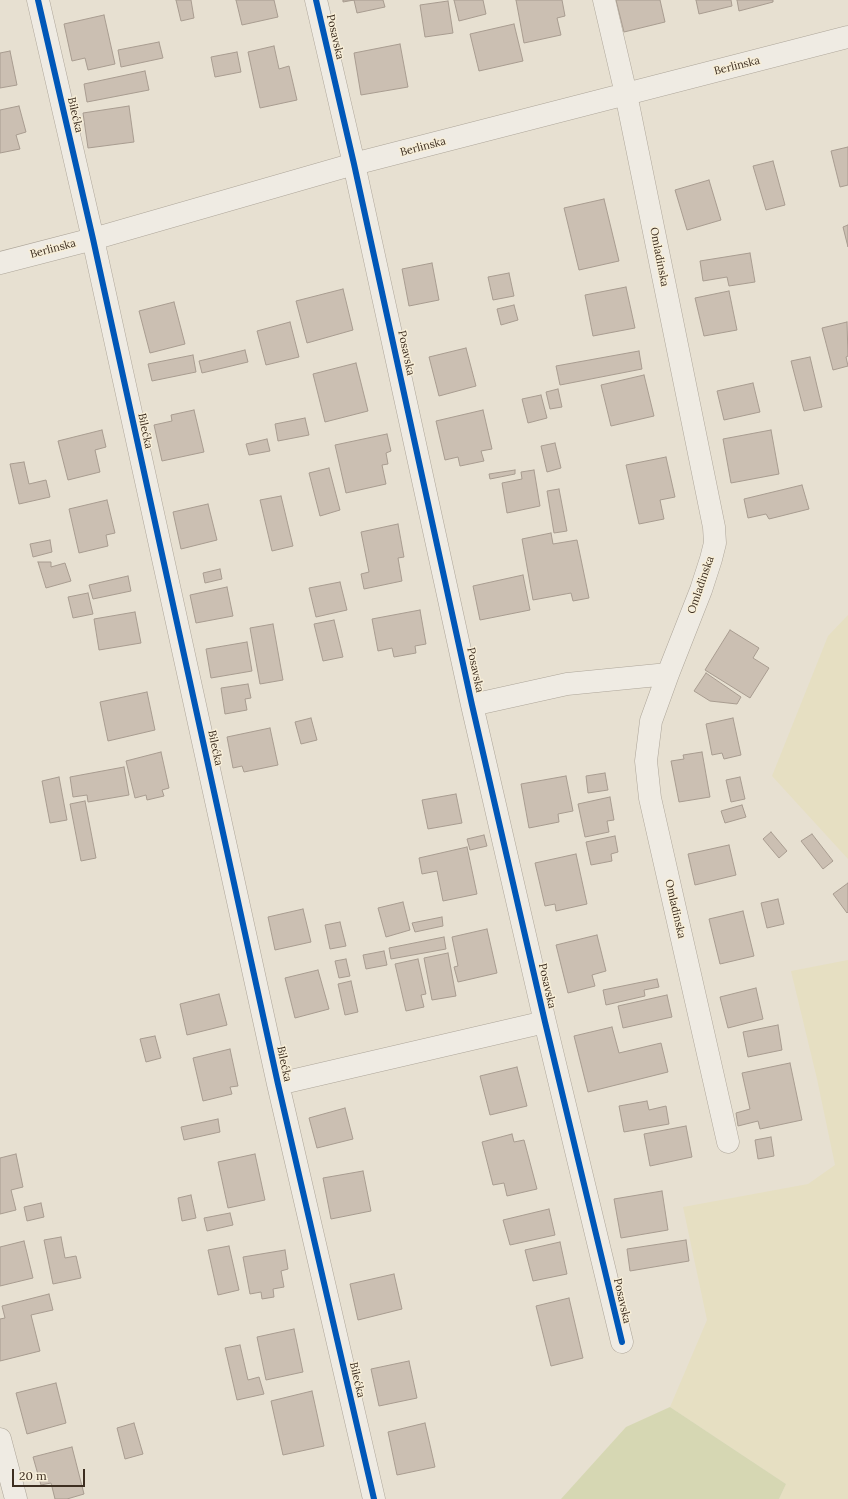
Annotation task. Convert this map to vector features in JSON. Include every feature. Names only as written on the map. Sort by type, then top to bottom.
[{"type":"street","name":"Bilećka","points":[[38,0],[93,239],[278,1084],[374,1499]]},
{"type":"street","name":"Posavska","points":[[316,0],[354,164],[472,705],[545,1022],[622,1342]]},
{"type":"street","name":"Omladinska","points":[[604,0],[626,94],[714,527],[715,543],[712,559],[651,721],[646,761],[650,798],[728,1142]]},
{"type":"street","name":"Berlinska","points":[[0,263],[93,239],[354,164],[848,37]]},
{"type":"street","points":[[472,705],[567,684],[668,674]]},
{"type":"street","points":[[278,1084],[545,1022]]},
{"type":"street","points":[[0,1440],[16,1499]]},
{"type":"shaded area","points":[[848,615],[848,859],[772,776],[828,636]]},
{"type":"shaded area","points":[[848,960],[848,1499],[779,1499],[786,1484],[670,1407],[707,1320],[683,1207],[808,1184],[835,1165],[817,1079],[791,971]]},
{"type":"green space","points":[[670,1407],[786,1484],[779,1499],[561,1499],[626,1427]]},
{"type":"building","points":[[176,0],[191,0],[194,18],[181,21]]},
{"type":"building","points":[[236,0],[274,0],[278,17],[242,25]]},
{"type":"building","points":[[343,0],[354,0],[343,2]]},
{"type":"building","points":[[354,0],[383,0],[385,7],[357,13]]},
{"type":"building","points":[[454,0],[483,0],[486,14],[459,21]]},
{"type":"building","points":[[516,0],[562,0],[565,16],[557,18],[561,35],[524,43]]},
{"type":"building","points":[[616,0],[660,0],[665,22],[624,32]]},
{"type":"building","points":[[696,0],[731,0],[732,6],[699,14]]},
{"type":"building","points":[[737,0],[773,0],[773,2],[739,11]]},
{"type":"building","points":[[448,1],[453,33],[425,37],[420,5]]},
{"type":"building","points":[[104,15],[115,64],[88,70],[85,58],[72,61],[64,24]]},
{"type":"building","points":[[514,24],[523,61],[479,71],[470,34]]},
{"type":"building","points":[[159,42],[163,58],[121,67],[118,50]]},
{"type":"building","points":[[400,44],[408,87],[361,95],[354,53]]},
{"type":"building","points":[[274,46],[279,69],[289,66],[297,100],[260,108],[248,52]]},
{"type":"building","points":[[10,51],[17,85],[0,88],[0,53]]},
{"type":"building","points":[[237,52],[241,72],[215,77],[211,57]]},
{"type":"building","points":[[145,71],[149,90],[87,102],[84,84]]},
{"type":"building","points":[[19,106],[26,132],[16,135],[20,149],[0,153],[0,110]]},
{"type":"building","points":[[129,106],[134,142],[88,148],[83,113]]},
{"type":"building","points":[[848,147],[848,185],[840,187],[831,151]]},
{"type":"building","points":[[773,161],[785,205],[766,210],[753,166]]},
{"type":"building","points":[[709,180],[721,220],[687,230],[675,190]]},
{"type":"building","points":[[604,199],[619,261],[579,270],[564,208]]},
{"type":"building","points":[[848,225],[848,247],[843,227]]},
{"type":"building","points":[[750,253],[755,282],[729,286],[727,277],[703,281],[700,261]]},
{"type":"building","points":[[432,263],[439,300],[409,306],[402,269]]},
{"type":"building","points":[[509,273],[514,296],[493,300],[488,277]]},
{"type":"building","points":[[626,287],[635,328],[593,336],[585,295]]},
{"type":"building","points":[[343,289],[353,330],[307,343],[296,301]]},
{"type":"building","points":[[729,291],[737,330],[704,336],[695,298]]},
{"type":"building","points":[[174,302],[185,344],[150,353],[139,311]]},
{"type":"building","points":[[514,305],[518,320],[501,325],[497,309]]},
{"type":"building","points":[[290,322],[299,357],[266,365],[257,331]]},
{"type":"building","points":[[847,322],[848,356],[846,357],[848,366],[833,370],[822,328]]},
{"type":"building","points":[[466,348],[476,386],[439,396],[429,357]]},
{"type":"building","points":[[245,350],[248,362],[202,373],[199,361]]},
{"type":"building","points":[[639,351],[642,369],[560,385],[556,366]]},
{"type":"building","points":[[193,355],[196,372],[152,381],[148,364]]},
{"type":"building","points":[[810,357],[822,407],[804,411],[791,361]]},
{"type":"building","points":[[356,363],[368,411],[325,422],[313,374]]},
{"type":"building","points":[[644,375],[654,416],[611,426],[601,385]]},
{"type":"building","points":[[753,383],[760,412],[724,420],[717,391]]},
{"type":"building","points":[[558,389],[562,407],[550,409],[546,392]]},
{"type":"building","points":[[541,395],[547,418],[528,423],[522,399]]},
{"type":"building","points":[[194,410],[204,452],[162,461],[154,425],[172,421],[171,415]]},
{"type":"building","points":[[483,410],[492,449],[481,451],[484,461],[460,466],[458,457],[445,460],[436,421]]},
{"type":"building","points":[[305,418],[309,435],[278,441],[275,424]]},
{"type":"building","points":[[102,430],[106,447],[95,450],[100,472],[68,480],[58,441]]},
{"type":"building","points":[[771,430],[779,474],[731,483],[723,439]]},
{"type":"building","points":[[387,434],[391,451],[386,453],[388,464],[382,465],[386,484],[346,493],[335,445]]},
{"type":"building","points":[[267,439],[270,451],[249,455],[246,444]]},
{"type":"building","points":[[555,443],[561,468],[547,472],[541,446]]},
{"type":"building","points":[[666,457],[675,497],[660,500],[664,519],[639,524],[626,465]]},
{"type":"building","points":[[24,462],[29,484],[46,480],[50,497],[19,504],[10,464]]},
{"type":"building","points":[[329,468],[340,510],[320,516],[309,473]]},
{"type":"building","points":[[515,470],[515,474],[490,479],[489,474]]},
{"type":"building","points":[[534,470],[540,506],[507,513],[502,483],[522,479],[521,472]]},
{"type":"building","points":[[802,485],[809,509],[769,519],[766,514],[748,518],[744,499]]},
{"type":"building","points":[[559,489],[567,531],[554,533],[547,491]]},
{"type":"building","points":[[281,496],[293,546],[272,551],[260,500]]},
{"type":"building","points":[[107,500],[115,533],[106,535],[108,546],[79,553],[69,509]]},
{"type":"building","points":[[208,504],[217,540],[181,549],[173,512]]},
{"type":"building","points":[[398,524],[404,557],[398,558],[402,581],[364,589],[361,574],[369,572],[361,532]]},
{"type":"building","points":[[551,533],[553,544],[577,540],[589,598],[573,601],[571,593],[533,600],[522,539]]},
{"type":"building","points":[[50,540],[52,552],[33,557],[30,544]]},
{"type":"building","points":[[38,562],[51,562],[51,567],[65,563],[71,581],[46,588]]},
{"type":"building","points":[[220,569],[222,579],[205,583],[203,573]]},
{"type":"building","points":[[523,575],[530,610],[480,620],[473,586]]},
{"type":"building","points":[[128,576],[131,591],[93,599],[89,585]]},
{"type":"building","points":[[340,582],[347,610],[316,617],[309,588]]},
{"type":"building","points":[[227,587],[233,616],[196,623],[190,595]]},
{"type":"building","points":[[88,593],[93,614],[73,618],[68,597]]},
{"type":"building","points":[[420,610],[426,644],[415,646],[416,653],[394,657],[392,648],[378,651],[372,619]]},
{"type":"building","points":[[135,612],[141,643],[99,650],[94,619]]},
{"type":"building","points":[[334,620],[343,657],[323,661],[314,624]]},
{"type":"building","points":[[273,624],[283,680],[260,684],[250,628]]},
{"type":"building","points":[[730,630],[759,648],[753,658],[769,668],[750,698],[705,670]]},
{"type":"building","points":[[247,642],[252,671],[211,678],[206,649]]},
{"type":"building","points":[[706,673],[741,697],[737,704],[710,701],[694,691]]},
{"type":"building","points":[[248,684],[251,698],[245,699],[247,710],[225,714],[221,688]]},
{"type":"building","points":[[147,692],[155,730],[108,741],[100,702]]},
{"type":"building","points":[[311,718],[317,740],[301,744],[295,722]]},
{"type":"building","points":[[733,718],[741,755],[724,759],[722,753],[712,755],[706,724]]},
{"type":"building","points":[[270,728],[278,765],[244,772],[242,766],[233,768],[227,737]]},
{"type":"building","points":[[161,752],[169,788],[162,790],[164,796],[147,800],[146,795],[135,798],[126,761]]},
{"type":"building","points":[[702,752],[710,797],[679,802],[671,761],[684,759],[683,755]]},
{"type":"building","points":[[124,767],[129,795],[88,802],[87,795],[73,797],[70,777]]},
{"type":"building","points":[[605,773],[608,790],[588,793],[586,776]]},
{"type":"building","points":[[566,776],[573,811],[558,814],[559,822],[529,828],[521,784]]},
{"type":"building","points":[[59,777],[67,820],[50,823],[42,781]]},
{"type":"building","points":[[740,777],[745,799],[731,802],[726,780]]},
{"type":"building","points":[[456,794],[462,823],[428,829],[422,800]]},
{"type":"building","points":[[610,797],[614,820],[607,821],[609,832],[585,837],[578,804]]},
{"type":"building","points":[[85,801],[96,858],[81,861],[70,804]]},
{"type":"building","points":[[742,805],[746,817],[725,823],[721,811]]},
{"type":"building","points":[[771,832],[787,851],[779,858],[763,839]]},
{"type":"building","points":[[812,834],[833,861],[823,869],[801,841]]},
{"type":"building","points":[[484,835],[487,846],[470,850],[467,839]]},
{"type":"building","points":[[615,836],[618,852],[611,854],[612,861],[591,865],[586,842]]},
{"type":"building","points":[[729,845],[736,875],[695,885],[688,854]]},
{"type":"building","points":[[467,847],[477,894],[443,901],[437,871],[422,874],[419,858]]},
{"type":"building","points":[[576,854],[587,904],[556,911],[555,904],[545,906],[535,863]]},
{"type":"building","points":[[848,883],[848,912],[847,913],[833,894]]},
{"type":"building","points":[[778,899],[784,924],[767,928],[761,903]]},
{"type":"building","points":[[403,902],[410,930],[386,937],[378,908]]},
{"type":"building","points":[[303,909],[311,942],[275,950],[268,917]]},
{"type":"building","points":[[743,911],[754,956],[720,964],[709,919]]},
{"type":"building","points":[[442,917],[443,926],[415,932],[412,923]]},
{"type":"building","points":[[340,922],[346,946],[330,949],[325,925]]},
{"type":"building","points":[[487,929],[497,973],[458,982],[454,967],[458,966],[452,937]]},
{"type":"building","points":[[597,935],[606,971],[592,975],[595,986],[568,993],[556,945]]},
{"type":"building","points":[[444,937],[446,949],[391,959],[389,948]]},
{"type":"building","points":[[384,951],[387,965],[366,969],[363,955]]},
{"type":"building","points":[[448,953],[456,996],[432,1000],[424,958]]},
{"type":"building","points":[[346,959],[350,976],[339,978],[335,961]]},
{"type":"building","points":[[418,959],[426,994],[421,995],[424,1007],[406,1011],[395,964]]},
{"type":"building","points":[[318,970],[329,1009],[295,1018],[285,978]]},
{"type":"building","points":[[657,979],[659,987],[644,990],[645,996],[606,1005],[603,990]]},
{"type":"building","points":[[351,981],[358,1012],[345,1015],[338,984]]},
{"type":"building","points":[[756,988],[763,1019],[728,1028],[720,997]]},
{"type":"building","points":[[219,994],[227,1025],[187,1035],[180,1004]]},
{"type":"building","points":[[667,995],[672,1017],[623,1028],[618,1006]]},
{"type":"building","points":[[778,1025],[782,1050],[748,1057],[743,1032]]},
{"type":"building","points":[[612,1027],[619,1053],[661,1043],[668,1072],[588,1092],[574,1036]]},
{"type":"building","points":[[155,1036],[161,1058],[146,1062],[140,1039]]},
{"type":"building","points":[[230,1049],[238,1086],[230,1087],[232,1094],[203,1101],[193,1058]]},
{"type":"building","points":[[790,1063],[802,1120],[760,1129],[758,1121],[738,1126],[736,1113],[750,1109],[742,1073]]},
{"type":"building","points":[[517,1067],[527,1106],[490,1115],[480,1076]]},
{"type":"building","points":[[647,1101],[649,1110],[666,1106],[669,1124],[624,1132],[619,1106]]},
{"type":"building","points":[[345,1108],[353,1139],[317,1148],[309,1118]]},
{"type":"building","points":[[218,1119],[220,1132],[184,1140],[181,1127]]},
{"type":"building","points":[[686,1126],[692,1157],[650,1166],[644,1134]]},
{"type":"building","points":[[512,1134],[514,1142],[524,1140],[537,1189],[507,1196],[504,1183],[493,1185],[482,1142]]},
{"type":"building","points":[[771,1137],[774,1156],[758,1159],[755,1140]]},
{"type":"building","points":[[16,1154],[23,1187],[11,1190],[16,1210],[0,1214],[0,1158]]},
{"type":"building","points":[[255,1154],[265,1200],[228,1208],[218,1162]]},
{"type":"building","points":[[363,1171],[371,1211],[331,1219],[323,1178]]},
{"type":"building","points":[[662,1191],[668,1230],[621,1238],[614,1199]]},
{"type":"building","points":[[191,1195],[196,1218],[182,1221],[178,1198]]},
{"type":"building","points":[[41,1203],[44,1217],[27,1221],[24,1207]]},
{"type":"building","points":[[549,1209],[555,1235],[510,1245],[503,1220]]},
{"type":"building","points":[[230,1213],[233,1225],[207,1231],[204,1218]]},
{"type":"building","points":[[61,1237],[65,1258],[76,1256],[81,1278],[53,1284],[44,1240]]},
{"type":"building","points":[[686,1240],[689,1261],[630,1271],[627,1249]]},
{"type":"building","points":[[24,1241],[33,1278],[0,1286],[0,1247]]},
{"type":"building","points":[[560,1242],[567,1274],[533,1281],[525,1250]]},
{"type":"building","points":[[229,1246],[239,1290],[218,1295],[208,1250]]},
{"type":"building","points":[[285,1250],[288,1269],[281,1271],[284,1287],[273,1289],[274,1297],[262,1299],[261,1292],[250,1294],[243,1257]]},
{"type":"building","points":[[394,1274],[402,1309],[358,1320],[350,1284]]},
{"type":"building","points":[[49,1294],[53,1310],[31,1315],[40,1351],[0,1361],[0,1319],[5,1318],[2,1306]]},
{"type":"building","points":[[569,1298],[583,1358],[551,1366],[536,1306]]},
{"type":"building","points":[[294,1329],[303,1372],[266,1380],[257,1337]]},
{"type":"building","points":[[240,1345],[248,1380],[259,1377],[264,1394],[237,1400],[225,1348]]},
{"type":"building","points":[[409,1361],[417,1398],[379,1406],[371,1369]]},
{"type":"building","points":[[56,1383],[66,1423],[27,1434],[16,1393]]},
{"type":"building","points":[[312,1391],[324,1446],[283,1455],[271,1401]]},
{"type":"building","points":[[134,1423],[143,1454],[125,1459],[117,1428]]},
{"type":"building","points":[[425,1423],[435,1467],[397,1475],[388,1432]]},
{"type":"building","points":[[72,1447],[84,1494],[67,1499],[55,1499],[51,1483],[41,1485],[33,1457]]},
{"type":"cycle path","points":[[38,0],[93,239],[278,1084],[374,1499]]},
{"type":"cycle path","points":[[316,0],[354,164],[472,705],[545,1022],[622,1342]]}]
